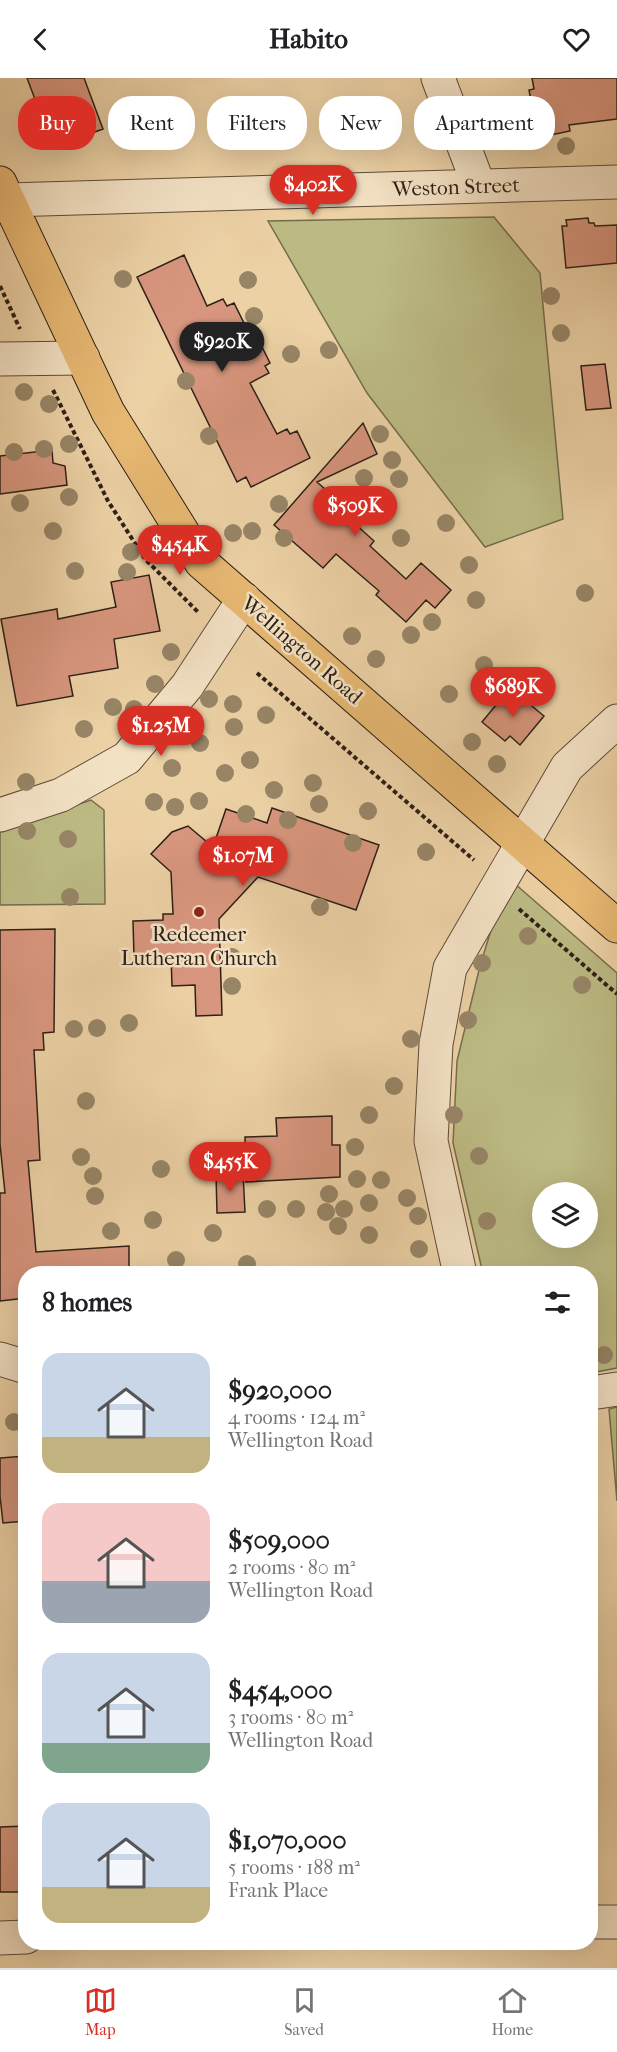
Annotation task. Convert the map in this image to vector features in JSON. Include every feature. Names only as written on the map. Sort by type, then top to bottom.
[{"type":"main road","name":"Wellington Road","points":[[3,191],[108,412],[201,562],[617,927]]},
{"type":"street","points":[[438,78],[479,186]]},
{"type":"street","name":"Weston Street","points":[[3,191],[479,186],[617,182]]},
{"type":"street","points":[[0,359],[82,358]]},
{"type":"street","points":[[0,815],[61,795],[127,758],[188,686],[244,599]]},
{"type":"street","points":[[458,1266],[431,1141],[436,1044],[450,968],[567,767],[617,721]]},
{"type":"street","points":[[0,1359],[18,1365]]},
{"type":"street","points":[[0,1378],[18,1377]]},
{"type":"street","points":[[598,1392],[617,1389]]},
{"type":"street","points":[[598,1922],[617,1922]]},
{"type":"street","points":[[0,1938],[18,1937]]},
{"type":"path","points":[[0,286],[22,334]]},
{"type":"path","points":[[42,388],[52,388],[108,501],[145,559],[204,618]]},
{"type":"path","points":[[257,673],[474,860]]},
{"type":"path","points":[[512,902],[617,994]]},
{"type":"shaded area","points":[[494,217],[540,273],[563,519],[485,547],[367,393],[268,221]]},
{"type":"shaded area","points":[[91,800],[104,810],[105,904],[0,905],[0,831]]},
{"type":"shaded area","points":[[514,883],[617,973],[617,1368],[598,1372],[598,1266],[481,1266],[453,1143],[457,1061],[480,966],[499,904]]},
{"type":"shaded area","points":[[617,1407],[617,1501],[609,1409]]},
{"type":"building","points":[[27,78],[84,78],[91,96],[34,96]]},
{"type":"building","points":[[532,78],[617,78],[617,119],[569,125],[570,131],[555,134],[555,96],[530,96],[529,90],[534,89]]},
{"type":"building","points":[[96,110],[103,129],[96,132]]},
{"type":"building","points":[[588,218],[589,223],[594,223],[595,226],[617,225],[617,263],[566,268],[562,226],[567,226],[566,220]]},
{"type":"building","points":[[184,255],[207,306],[223,299],[227,306],[234,303],[251,337],[256,335],[270,363],[265,366],[269,373],[250,383],[277,434],[287,429],[290,434],[297,431],[310,458],[251,487],[246,477],[237,482],[137,277]]},
{"type":"building","points":[[605,364],[611,408],[586,410],[581,366]]},
{"type":"building","points":[[363,423],[377,454],[317,482],[357,517],[353,522],[374,541],[370,546],[406,579],[421,563],[451,590],[435,608],[426,600],[406,622],[376,595],[379,591],[336,554],[323,568],[274,525]]},
{"type":"building","points":[[52,450],[53,463],[65,466],[67,485],[0,494],[0,456]]},
{"type":"building","points":[[149,575],[160,631],[114,639],[118,668],[69,676],[73,696],[17,706],[1,619],[57,609],[58,619],[116,607],[111,582]]},
{"type":"building","points":[[510,688],[544,716],[520,745],[510,736],[505,741],[482,722]]},
{"type":"building","name":"Redeemer Lutheran Church","points":[[272,808],[379,845],[356,910],[258,877],[219,919],[222,1015],[196,1016],[195,985],[172,986],[171,956],[134,957],[133,921],[163,920],[163,914],[173,914],[171,872],[151,854],[172,832],[188,826],[213,847],[226,809],[267,823]]},
{"type":"building","points":[[55,929],[54,1032],[43,1033],[44,1050],[34,1050],[40,1160],[28,1161],[36,1252],[129,1246],[129,1266],[18,1266],[18,1299],[0,1301],[0,1193],[5,1193],[0,1144],[0,930]]},
{"type":"building","points":[[332,1116],[332,1145],[340,1145],[340,1177],[246,1182],[245,1137],[277,1136],[276,1118]]},
{"type":"building","points":[[243,1173],[245,1212],[217,1213],[216,1174]]},
{"type":"building","points":[[18,1457],[18,1522],[3,1523],[0,1458]]},
{"type":"building","points":[[18,1826],[18,1892],[0,1892],[0,1827]]},
{"type":"place","name":"Redeemer Lutheran Church","points":[[199,912]]}]
